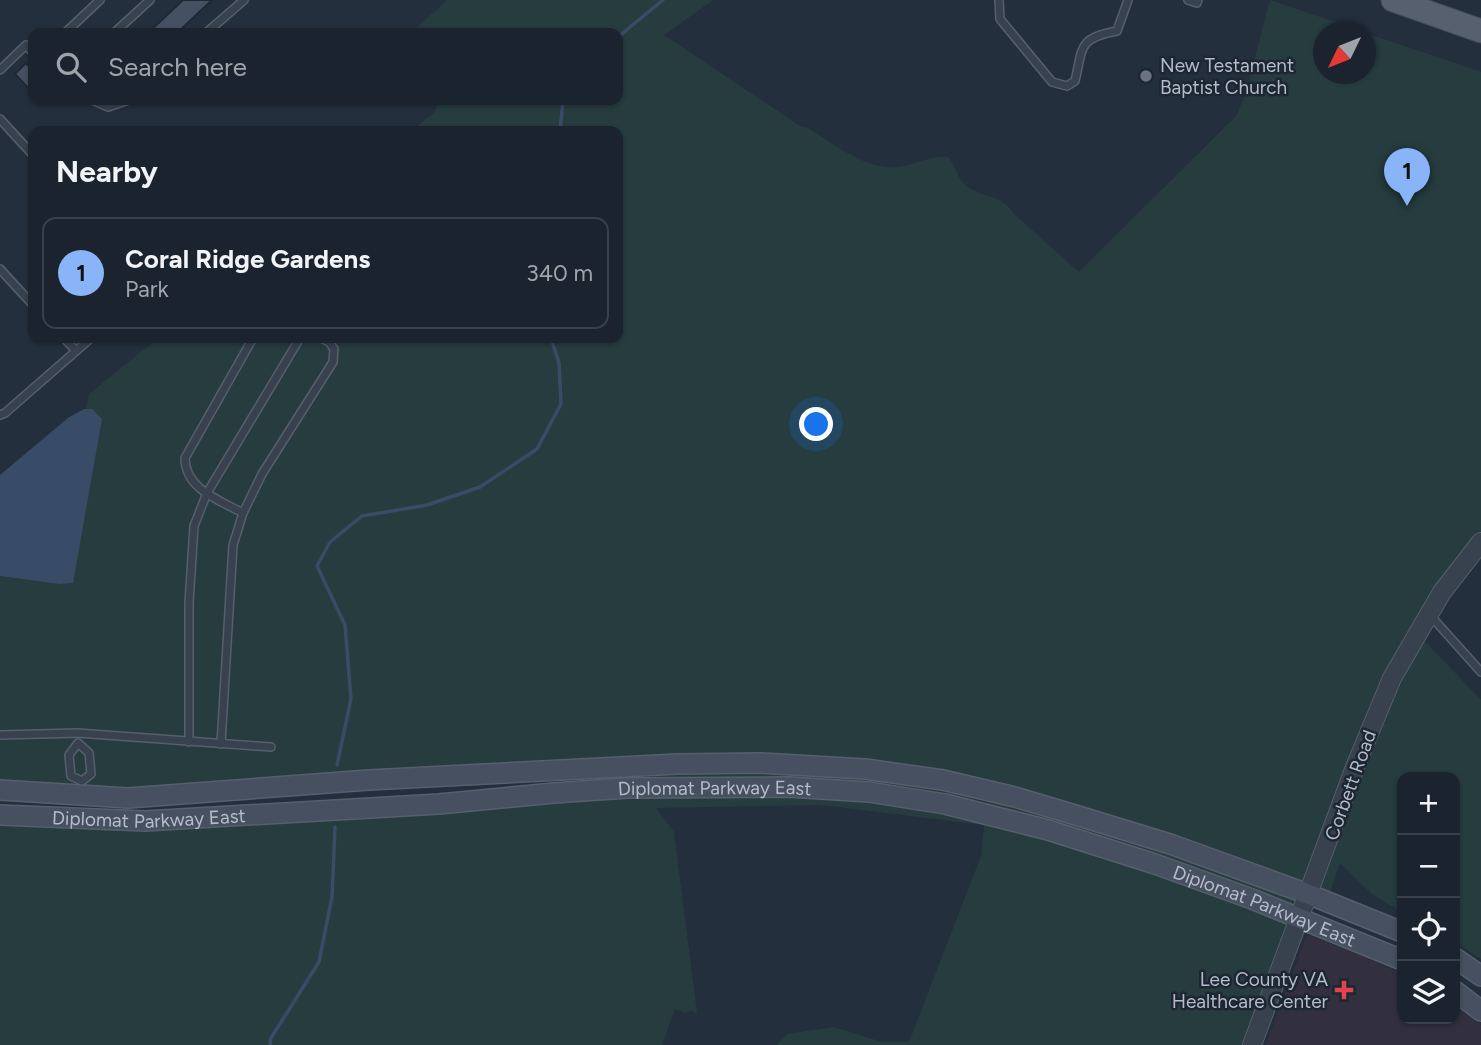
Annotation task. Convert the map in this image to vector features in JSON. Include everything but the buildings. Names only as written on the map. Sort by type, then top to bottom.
[{"type":"main road","points":[[1393,0],[1481,31]]},
{"type":"main road","name":"Diplomat Parkway East","points":[[0,790],[83,789],[166,797],[369,780],[638,766],[761,764],[865,769],[943,780],[984,790],[1170,844],[1308,894],[1397,930]]},
{"type":"main road","points":[[638,766],[639,788]]},
{"type":"main road","name":"Diplomat Parkway East","points":[[0,815],[145,821],[439,804],[639,788],[789,787],[846,790],[915,798],[1048,830],[1155,864],[1397,958]]},
{"type":"main road","points":[[82,820],[83,789]]},
{"type":"main road","points":[[978,812],[984,790]]},
{"type":"main road","points":[[1459,961],[1481,976]]},
{"type":"main road","points":[[1460,995],[1481,1011]]},
{"type":"street","name":"Corbett Road","points":[[1252,1045],[1298,918],[1392,678],[1447,584],[1481,542]]},
{"type":"lane","points":[[70,28],[100,0]]},
{"type":"lane","points":[[119,28],[150,0]]},
{"type":"lane","points":[[212,28],[244,0]]},
{"type":"lane","points":[[999,0],[1000,19],[1052,82],[1067,86],[1075,81],[1083,45],[1095,35],[1116,31],[1128,0]]},
{"type":"lane","points":[[1188,0],[1197,3],[1198,0]]},
{"type":"lane","points":[[0,70],[26,45],[28,47]]},
{"type":"lane","points":[[0,119],[28,150]]},
{"type":"lane","points":[[0,270],[28,300]]},
{"type":"lane","points":[[69,343],[76,351]]},
{"type":"lane","points":[[0,415],[85,343]]},
{"type":"lane","points":[[243,513],[207,493],[190,479],[185,469],[185,458],[250,343]]},
{"type":"lane","points":[[188,742],[189,603],[194,526],[207,493],[297,343]]},
{"type":"lane","points":[[221,744],[233,545],[243,513],[262,474],[333,362],[334,349],[330,343]]},
{"type":"lane","points":[[1428,614],[1481,672]]},
{"type":"lane","points":[[78,733],[78,743],[69,755],[71,776],[83,789],[90,774],[89,753],[78,743]]},
{"type":"lane","points":[[0,735],[78,733],[271,747]]},
{"type":"shaded area","name":"Lee County VA Healthcare Center","points":[[1307,935],[1397,972],[1397,1024],[1460,1024],[1460,1010],[1481,1025],[1481,1045],[1266,1045]]},
{"type":"green space","points":[[447,0],[713,0],[664,35],[800,126],[874,165],[899,167],[936,157],[948,157],[966,186],[1009,207],[1079,272],[1236,116],[1245,96],[1270,0],[1332,21],[1313,21],[1313,84],[1376,84],[1376,36],[1481,72],[1481,532],[1454,565],[1304,885],[866,762],[166,790],[0,783],[0,576],[59,584],[92,409],[86,409],[89,394],[152,343],[623,343],[623,126],[417,126],[435,112],[436,105],[623,105],[623,28],[416,28]]},
{"type":"green space","points":[[1422,638],[1481,700],[1481,959],[1460,945],[1460,772],[1397,772],[1397,909],[1373,895],[1340,863],[1329,895],[1317,890],[1384,711]]},
{"type":"green space","points":[[760,770],[864,776],[976,795],[973,804],[654,781],[653,772]]},
{"type":"green space","points":[[788,793],[899,803],[1011,827],[1105,855],[1289,922],[1245,1045],[777,1045],[787,1034],[834,1027],[882,1042],[909,1042],[981,856],[984,825],[821,805],[656,808],[674,832],[697,1013],[685,1013],[675,1009],[662,1045],[0,1045],[0,822],[554,799]]},
{"type":"green space","points":[[989,798],[1168,851],[1299,898],[1295,909],[986,807]]},
{"type":"water","points":[[84,409],[92,409],[102,419],[73,583],[59,584],[0,576],[0,475],[68,418]]},
{"type":"waterway","points":[[623,33],[663,0]]},
{"type":"waterway","points":[[560,126],[563,105]]},
{"type":"waterway","points":[[337,765],[351,699],[345,625],[317,566],[330,542],[362,516],[427,505],[480,487],[537,449],[561,404],[559,363],[553,343]]},
{"type":"waterway","points":[[270,1045],[271,1038],[319,962],[332,897],[335,827]]},
{"type":"place","name":"New Testament Baptist Church","points":[[1146,76]]},
{"type":"place","name":"Coral Ridge Gardens","points":[[1407,206]]},
{"type":"place","name":"Lee County VA Healthcare Center","points":[[1344,990]]}]
